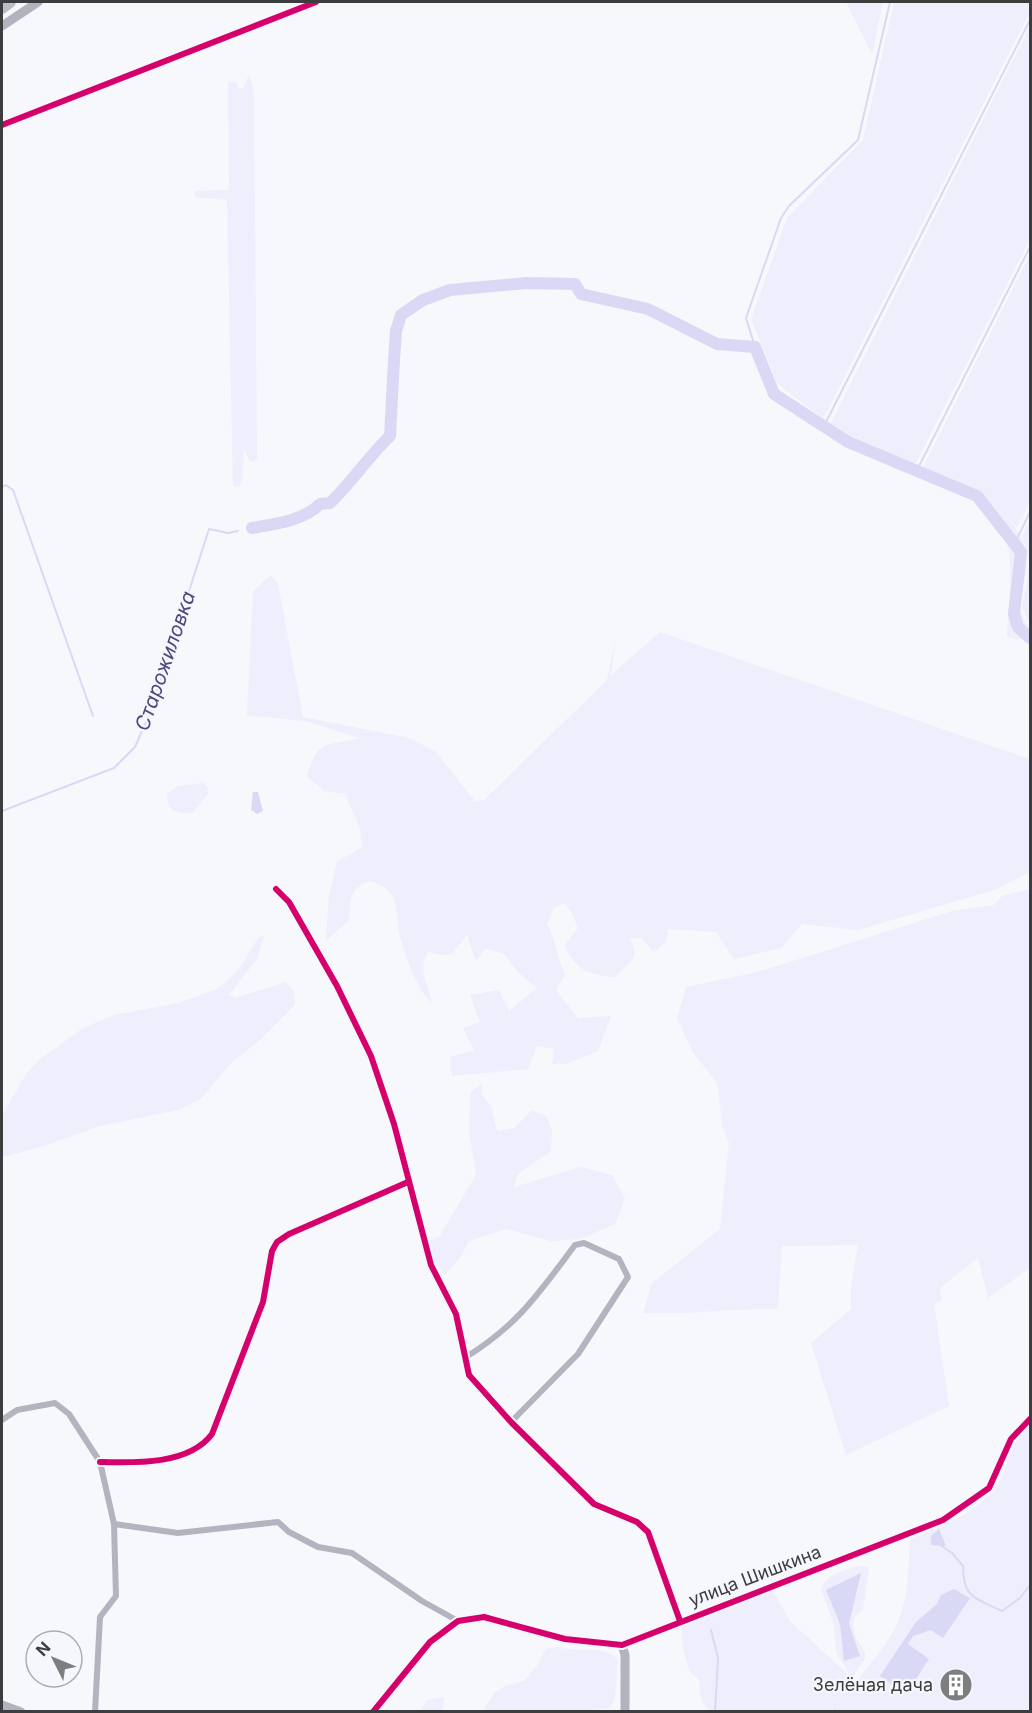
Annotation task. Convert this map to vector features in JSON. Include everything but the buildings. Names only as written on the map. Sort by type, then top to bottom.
[{"type":"highway","points":[[2,8],[10,2]]},
{"type":"street","points":[[2,26],[38,2]]},
{"type":"street","points":[[2,124],[316,2]]},
{"type":"street","points":[[276,889],[290,902],[332,977],[371,1056],[394,1124],[431,1265],[456,1314],[469,1375],[511,1422],[594,1504],[636,1522],[648,1532],[680,1621]]},
{"type":"street","points":[[100,1462],[128,1462],[173,1457],[207,1442],[259,1313],[272,1251],[277,1242],[289,1234],[408,1182]]},
{"type":"street","points":[[466,1357],[497,1338],[525,1311],[575,1245],[584,1243],[619,1259],[628,1277],[618,1295],[578,1354],[511,1422]]},
{"type":"street","points":[[2,1420],[17,1410],[55,1403],[69,1414],[100,1462],[114,1524],[116,1596],[100,1617],[95,1712]]},
{"type":"street","name":"улица Шишкина","points":[[458,1621],[484,1617],[565,1639],[622,1645],[950,1516],[989,1488],[1011,1439],[1030,1419]]},
{"type":"street","points":[[114,1524],[178,1533],[275,1522],[318,1547],[352,1553],[458,1621],[430,1642],[373,1712]]},
{"type":"street","points":[[622,1645],[625,1655],[625,1712]]},
{"type":"street","points":[[2,1705],[21,1712]]},
{"type":"shaded area","points":[[846,2],[883,2],[872,54]]},
{"type":"shaded area","points":[[894,2],[1030,2],[1030,12],[823,419],[777,383],[751,319],[787,218],[863,140]]},
{"type":"shaded area","points":[[1030,26],[1030,239],[914,467],[910,466],[978,486],[922,469],[1030,255],[1030,501],[1017,527],[1003,512],[1016,529],[1025,549],[1027,569],[1021,595],[1021,611],[1030,627],[1030,641],[1007,637],[1009,554],[1003,532],[993,517],[966,496],[876,460],[808,417],[861,444],[829,427]]},
{"type":"shaded area","points":[[249,75],[254,92],[257,459],[253,462],[249,460],[244,448],[242,481],[239,487],[233,486],[227,200],[195,197],[195,191],[229,190],[228,82],[236,82],[238,88],[243,88]]},
{"type":"shaded area","points":[[1030,519],[1030,563],[1022,536]]},
{"type":"shaded area","points":[[1030,563],[1030,624],[1022,608]]},
{"type":"shaded area","points":[[271,575],[278,584],[303,717],[409,738],[435,751],[475,801],[484,800],[607,680],[616,635],[611,675],[660,632],[1030,759],[1030,872],[994,890],[858,930],[802,924],[781,948],[734,959],[716,932],[668,929],[666,941],[654,952],[641,938],[630,939],[635,952],[632,960],[615,977],[584,970],[568,953],[565,945],[578,928],[571,911],[563,903],[554,908],[547,924],[565,975],[556,990],[578,1018],[611,1016],[598,1051],[566,1064],[552,1064],[554,1049],[537,1046],[528,1069],[452,1076],[450,1057],[474,1050],[463,1028],[480,1022],[470,995],[499,990],[509,1011],[537,988],[518,972],[504,954],[486,949],[476,961],[467,935],[452,954],[440,955],[428,952],[423,970],[432,1002],[422,991],[408,962],[392,895],[380,885],[369,881],[354,892],[349,920],[326,941],[329,896],[337,862],[362,847],[360,828],[345,794],[324,791],[307,776],[315,756],[325,746],[360,738],[305,721],[247,715],[253,591]]},
{"type":"shaded area","points":[[203,783],[208,788],[208,794],[192,813],[182,813],[171,808],[167,794],[178,786]]},
{"type":"shaded area","points":[[1030,889],[1030,1268],[988,1298],[978,1258],[940,1288],[942,1300],[934,1304],[949,1406],[846,1455],[811,1343],[851,1309],[851,1286],[858,1245],[782,1246],[778,1309],[643,1313],[652,1283],[720,1229],[729,1143],[722,1125],[718,1085],[693,1052],[677,1018],[686,987],[758,972],[952,911],[994,905],[1002,896]]},
{"type":"shaded area","points":[[264,936],[257,959],[229,995],[235,998],[286,982],[294,992],[295,1005],[259,1041],[231,1063],[201,1099],[178,1110],[100,1126],[41,1147],[2,1157],[2,1116],[26,1074],[39,1060],[83,1028],[114,1015],[179,1003],[217,989],[237,972],[258,938]]},
{"type":"shaded area","points":[[482,1083],[481,1093],[492,1108],[497,1131],[514,1128],[532,1110],[546,1116],[552,1130],[551,1151],[518,1174],[514,1187],[581,1167],[612,1175],[625,1198],[615,1224],[580,1239],[551,1241],[506,1229],[469,1241],[460,1258],[444,1276],[440,1267],[433,1265],[429,1241],[439,1237],[476,1175],[469,1130],[471,1092]]},
{"type":"shaded area","points":[[1030,1423],[1030,1711],[709,1711],[701,1699],[699,1680],[689,1671],[683,1649],[681,1627],[773,1591],[790,1621],[851,1677],[836,1652],[834,1625],[821,1589],[833,1575],[864,1566],[869,1568],[863,1609],[855,1617],[853,1626],[856,1638],[865,1652],[865,1659],[851,1679],[856,1683],[886,1644],[899,1620],[907,1586],[910,1539],[960,1517],[983,1501],[1000,1480],[1019,1434]]},
{"type":"shaded area","points":[[559,1647],[598,1650],[618,1660],[615,1698],[610,1708],[576,1712],[483,1711],[494,1693],[505,1686],[524,1681],[537,1666],[546,1649]]},
{"type":"shaded area","points":[[444,1697],[443,1711],[420,1711],[427,1700]]},
{"type":"water","points":[[253,792],[258,792],[263,811],[257,814],[251,810]]},
{"type":"water","points":[[939,1529],[946,1546],[931,1545],[931,1536]]},
{"type":"water","points":[[861,1573],[849,1624],[860,1656],[844,1661],[840,1624],[826,1590]]},
{"type":"water","points":[[954,1589],[970,1598],[943,1638],[931,1630],[913,1636],[908,1644],[929,1659],[906,1694],[880,1676],[916,1622],[937,1604],[941,1595]]},
{"type":"waterway","points":[[755,347],[746,318],[781,218],[789,206],[858,140],[890,2]]},
{"type":"waterway","points":[[824,426],[1030,20]]},
{"type":"waterway","points":[[916,472],[1030,247]]},
{"type":"waterway","name":"Старожиловка","points":[[252,528],[288,521],[313,510],[320,504],[330,503],[390,436],[396,331],[401,315],[423,300],[450,290],[526,283],[575,284],[581,294],[648,309],[717,344],[755,347],[774,394],[848,442],[977,496],[1021,552],[1014,614],[1018,627],[1030,638]]},
{"type":"waterway","points":[[2,487],[6,485],[13,490],[93,716]]},
{"type":"waterway","points":[[1015,543],[1030,512]]},
{"type":"waterway","name":"Старожиловка","points":[[2,811],[114,768],[135,747],[149,715],[209,529],[228,533],[238,531]]},
{"type":"waterway","points":[[937,1543],[952,1553],[963,1566],[968,1591],[978,1600],[1002,1611],[1020,1598],[1030,1585]]},
{"type":"waterway","points":[[711,1630],[718,1658],[715,1712]]},
{"type":"cycle path","points":[[2,125],[316,2]]},
{"type":"cycle path","points":[[276,889],[289,902],[337,986],[371,1056],[394,1124],[431,1265],[456,1314],[469,1375],[511,1422],[594,1504],[637,1522],[648,1532],[680,1621]]},
{"type":"cycle path","points":[[100,1462],[161,1460],[190,1452],[202,1444],[212,1434],[263,1302],[272,1251],[277,1242],[289,1234],[408,1182]]},
{"type":"cycle path","points":[[373,1712],[430,1642],[458,1621],[484,1617],[565,1639],[622,1645],[943,1520],[989,1488],[1011,1439],[1030,1419]]},
{"type":"place","name":"Зелёная дача","points":[[956,1685]]}]
